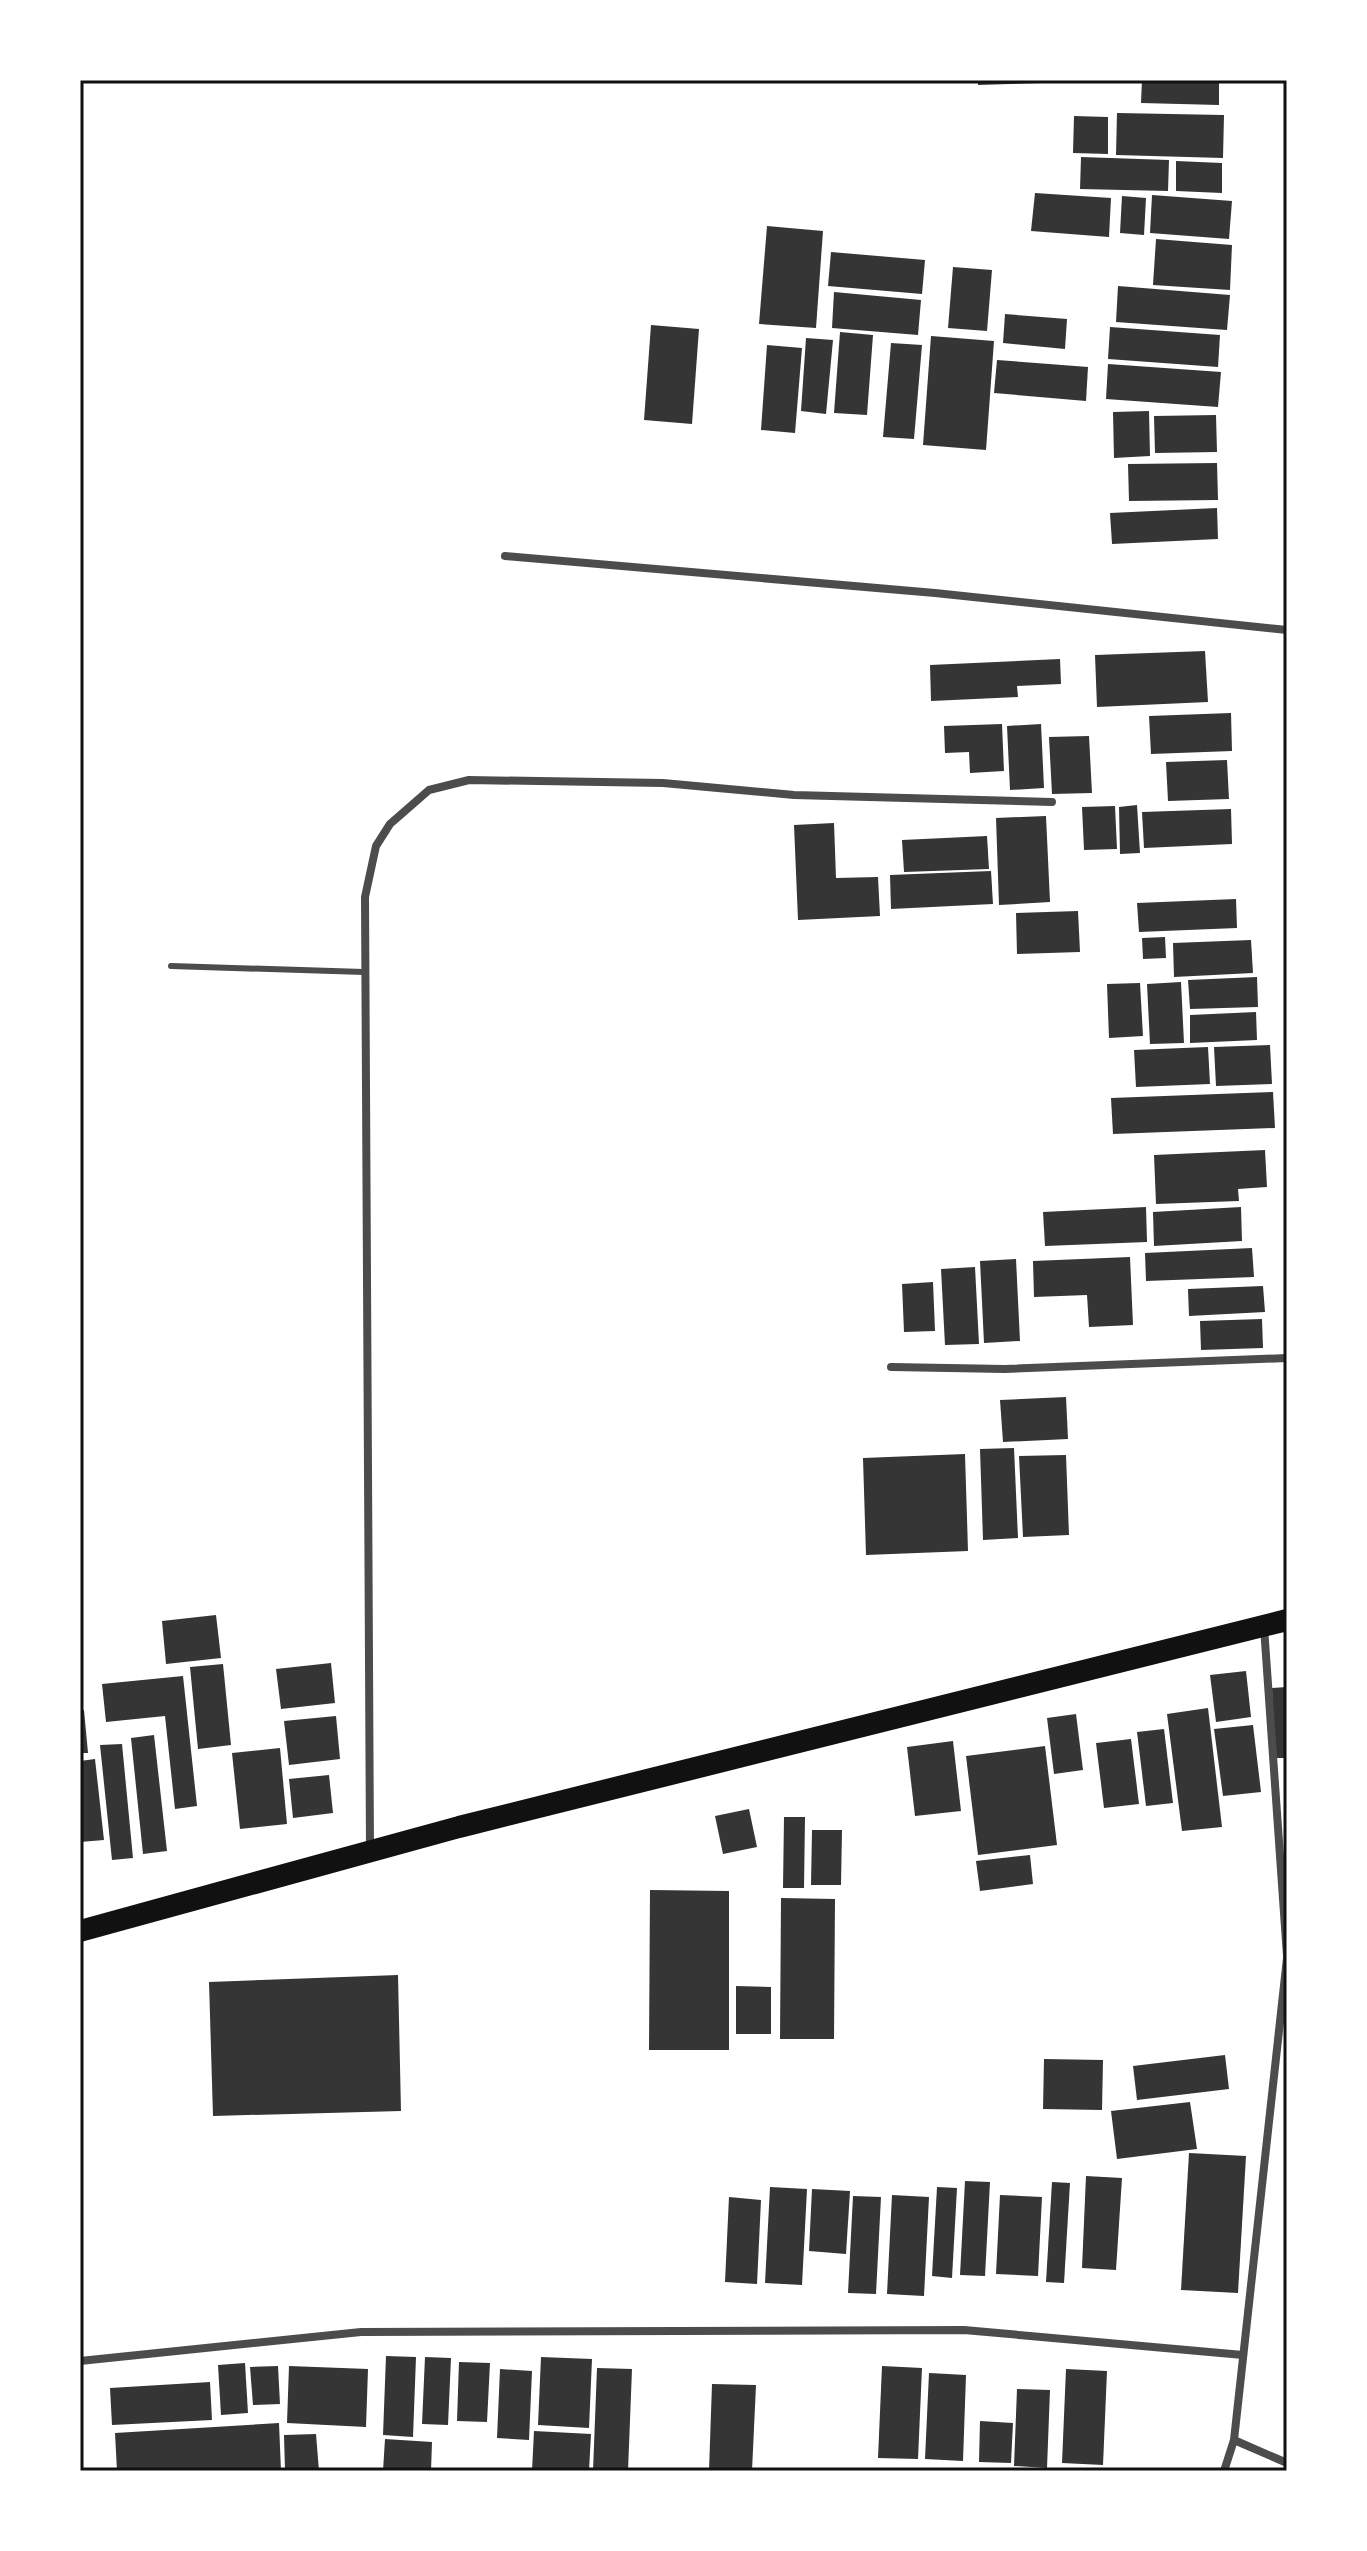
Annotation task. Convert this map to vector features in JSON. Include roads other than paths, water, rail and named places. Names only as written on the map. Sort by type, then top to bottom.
[{"type":"highway","points":[[80,1931],[729,1758],[1287,1620]]},
{"type":"street","points":[[505,556],[935,593],[1287,630]]},
{"type":"street","points":[[370,1852],[365,897],[376,846],[390,824],[429,790],[469,780],[663,783],[794,795],[1052,802]]},
{"type":"street","points":[[891,1367],[1005,1369],[1287,1358]]},
{"type":"street","points":[[1224,2471],[1234,2440],[1287,1957],[1264,1626]]},
{"type":"street","points":[[80,2361],[361,2332],[964,2330],[1243,2355]]},
{"type":"street","points":[[1234,2440],[1287,2463]]},
{"type":"lane","points":[[171,966],[364,972]]}]
